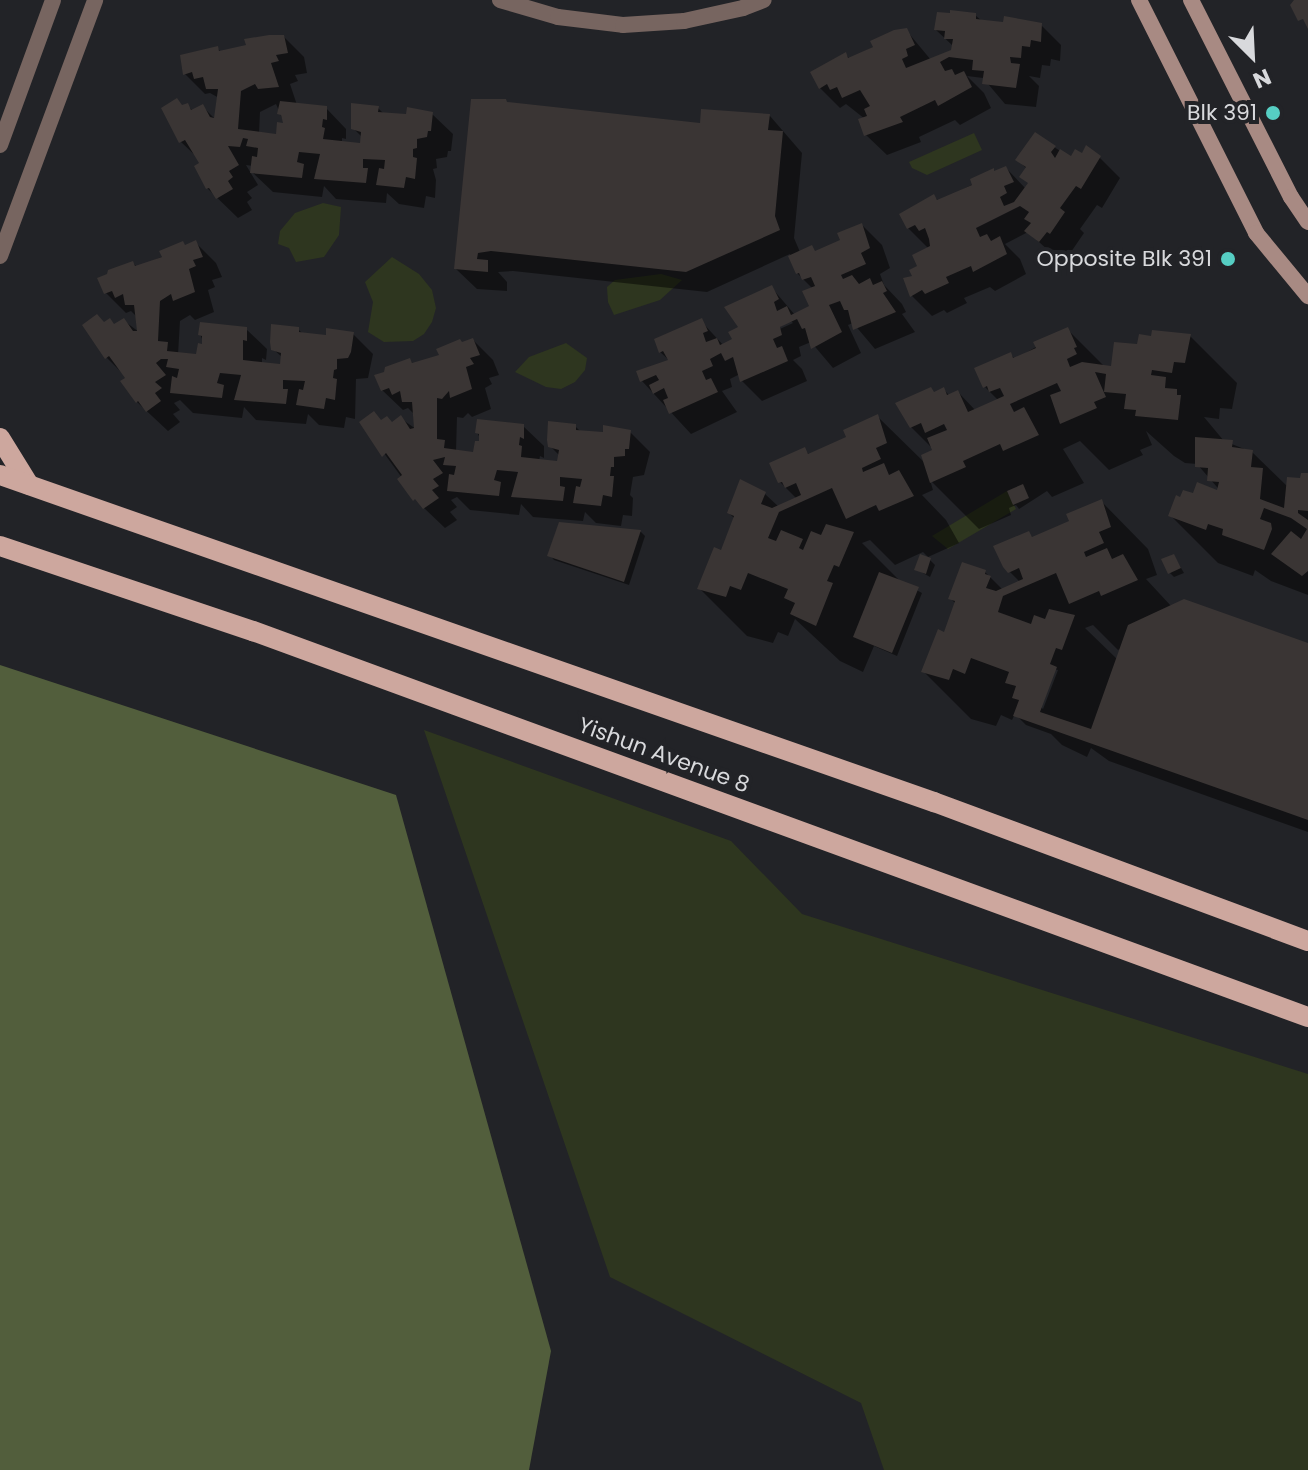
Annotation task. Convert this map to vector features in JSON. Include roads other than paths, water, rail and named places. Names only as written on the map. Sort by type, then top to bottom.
[{"type":"main road","points":[[1139,0],[1256,233],[1308,296]]},
{"type":"main road","points":[[1191,0],[1291,197],[1308,222]]},
{"type":"main road","points":[[0,438],[29,485]]},
{"type":"main road","name":"Yishun Avenue 8","points":[[0,475],[934,802],[1308,941]]},
{"type":"main road","name":"Yishun Avenue 8","points":[[0,546],[253,631],[1308,1017]]},
{"type":"street","points":[[0,256],[95,0]]},
{"type":"street","points":[[500,0],[558,17],[623,25],[684,21],[743,8],[764,0]]},
{"type":"street","points":[[0,145],[51,2]]},
{"type":"place","name":"Blk 391","points":[[1273,113]]},
{"type":"place","name":"Opposite Blk 391","points":[[1228,259]]}]
